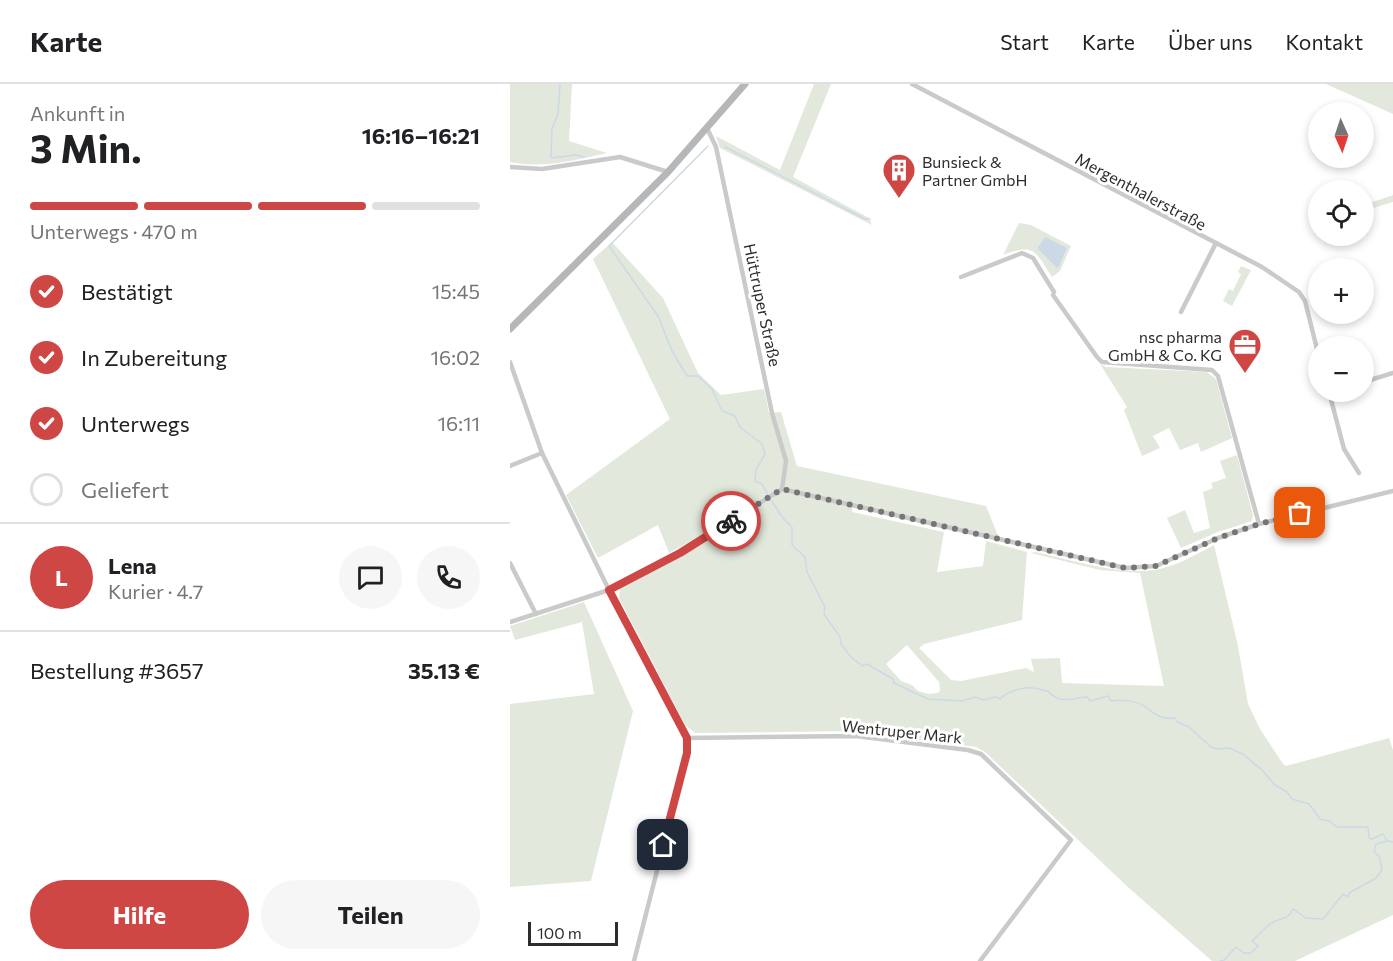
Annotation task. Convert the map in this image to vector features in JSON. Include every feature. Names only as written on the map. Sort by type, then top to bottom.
[{"type":"main road","points":[[510,328],[668,172],[745,84]]},
{"type":"street","name":"Mergenthalerstraße","points":[[912,84],[1262,267],[1295,287],[1305,301],[1314,336]]},
{"type":"street","name":"Hüttruper Straße","points":[[707,128],[716,147],[772,413],[786,461],[782,489]]},
{"type":"street","points":[[510,167],[542,169],[620,157],[668,172]]},
{"type":"street","points":[[1181,312],[1216,243]]},
{"type":"street","points":[[961,277],[1022,253],[1033,258],[1053,293],[1096,357],[1102,362],[1212,370],[1218,376],[1259,524]]},
{"type":"street","points":[[510,362],[542,453],[609,590],[687,738],[687,753],[634,961]]},
{"type":"street","points":[[1374,379],[1393,373]]},
{"type":"street","points":[[1332,402],[1344,449],[1359,473]]},
{"type":"street","points":[[510,465],[542,453]]},
{"type":"street","points":[[510,622],[609,590],[680,553],[782,489],[1125,568],[1156,566],[1218,538],[1259,524],[1393,491]]},
{"type":"street","points":[[510,563],[536,614]]},
{"type":"street","name":"Wentruper Mark","points":[[687,738],[856,736],[968,750],[981,754],[1071,840],[980,961]]},
{"type":"shaded area","points":[[510,84],[572,84],[569,141],[607,153],[547,164],[510,162]]},
{"type":"shaded area","points":[[814,84],[831,84],[793,177],[869,218],[872,225],[720,148],[716,136],[780,170]]},
{"type":"shaded area","points":[[1326,84],[1393,84],[1393,114],[1374,105],[1374,102],[1366,102]]},
{"type":"shaded area","points":[[1393,195],[1393,202],[1374,208],[1374,202]]},
{"type":"shaded area","points":[[1019,223],[1031,225],[1071,246],[1060,271],[1052,277],[1033,252],[1022,250],[1003,255]],"holes":[[[1043,240],[1067,248],[1060,265],[1037,248]]]},
{"type":"shaded area","points":[[612,242],[663,298],[698,373],[721,395],[764,389],[769,413],[781,412],[797,466],[986,506],[999,538],[853,506],[852,512],[944,532],[937,572],[983,566],[986,541],[1027,552],[1022,620],[924,644],[919,648],[951,680],[961,681],[1026,668],[1034,672],[1031,659],[1060,658],[1062,683],[1164,686],[1140,573],[1100,570],[1031,553],[1109,569],[1139,571],[1170,566],[1214,545],[1238,646],[1248,704],[1260,729],[1283,764],[1286,766],[1389,738],[1393,750],[1393,915],[1295,961],[1212,961],[1130,889],[985,752],[976,747],[857,731],[695,733],[685,725],[619,598],[620,588],[730,525],[726,521],[669,553],[658,525],[598,558],[566,495],[670,419],[593,259]],"holes":[[[907,645],[939,682],[938,693],[929,694],[918,691],[912,685],[901,681],[886,664]]]},
{"type":"shaded area","points":[[1241,266],[1251,270],[1232,306],[1223,301],[1229,289],[1233,291],[1241,274],[1238,272]]},
{"type":"shaded area","points":[[1100,364],[1106,367],[1207,372],[1216,379],[1232,438],[1201,452],[1198,443],[1180,450],[1169,428],[1153,436],[1160,448],[1142,456],[1124,410],[1127,407]]},
{"type":"shaded area","points":[[1237,455],[1253,515],[1252,521],[1218,532],[1181,548],[1167,518],[1185,510],[1194,533],[1210,528],[1203,492],[1213,488],[1211,483],[1226,478],[1220,461]]},
{"type":"shaded area","points":[[584,602],[633,711],[591,881],[510,887],[510,704],[594,694],[582,622],[515,640],[510,626]]},
{"type":"water","points":[[1045,237],[1067,248],[1057,268],[1037,248]]},
{"type":"waterway","points":[[560,84],[558,114],[552,129],[551,158],[576,155],[584,157]]},
{"type":"waterway","points":[[708,146],[609,246],[658,316],[672,351],[687,376],[698,376],[712,389],[722,411],[735,416],[740,427],[762,444],[765,454],[756,470],[755,481],[762,484],[768,495]]},
{"type":"waterway","points":[[725,147],[865,219],[870,219]]},
{"type":"waterway","points":[[770,499],[792,527],[792,545],[805,557],[807,572],[825,607],[824,614],[840,637],[841,644],[862,666],[867,664],[893,679],[894,683],[928,699],[962,701],[975,697],[984,700],[995,697],[1000,699],[1020,689],[1035,688],[1048,691],[1061,699],[1087,697],[1090,701],[1108,696],[1111,701],[1124,700],[1137,703],[1162,717],[1175,718],[1177,722],[1189,727],[1211,747],[1229,748],[1243,754],[1292,799],[1309,804],[1320,819],[1329,821],[1337,827],[1368,827],[1369,838],[1383,834],[1387,841],[1393,842]]},
{"type":"waterway","points":[[1220,961],[1224,960],[1236,947],[1244,953],[1251,953],[1258,946],[1252,941],[1270,924],[1286,917],[1293,909],[1306,918],[1323,919],[1343,894],[1348,897],[1349,893],[1376,878],[1382,870],[1379,856],[1374,852],[1376,844],[1387,841]]},
{"type":"way so far","points":[[731,521],[782,489],[1125,568],[1156,566],[1218,538],[1300,513]]},
{"type":"place","name":"Bunsieck & Partner GmbH","points":[[899,199]]},
{"type":"place","name":"nsc pharma GmbH & Co. KG","points":[[1245,374]]},
{"type":"route","points":[[663,845],[687,753],[687,738],[609,590],[680,553],[731,521]]}]
